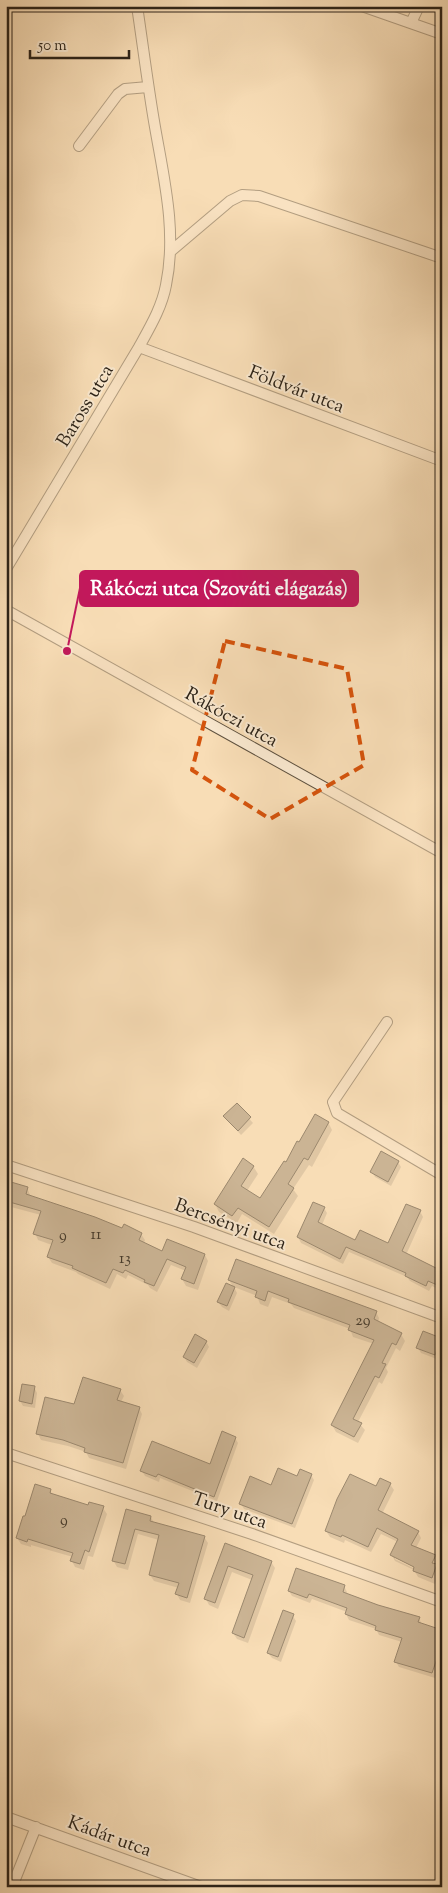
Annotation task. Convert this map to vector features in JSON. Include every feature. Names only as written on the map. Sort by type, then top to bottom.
[{"type":"street","name":"Baross utca","points":[[6,569],[139,347],[163,298],[169,270],[170,214],[148,87],[137,6]]},
{"type":"street","points":[[362,6],[442,34]]},
{"type":"street","points":[[411,23],[418,6]]},
{"type":"street","points":[[78,146],[118,94],[125,89],[148,87]]},
{"type":"street","points":[[170,251],[230,200],[248,194],[259,196],[439,258]]},
{"type":"street","name":"Földvár utca","points":[[139,347],[442,461]]},
{"type":"street","name":"Rákóczi utca","points":[[6,610],[442,853]]},
{"type":"street","points":[[387,1022],[333,1102],[337,1113],[442,1175]]},
{"type":"street","name":"Bercsényi utca","points":[[6,1165],[194,1227],[442,1318]]},
{"type":"street","name":"Tury utca","points":[[6,1453],[252,1534],[442,1602]]},
{"type":"street","name":"Kádár utca","points":[[6,1817],[201,1887]]},
{"type":"street","points":[[12,1887],[36,1827]]},
{"type":"highlighted area","points":[[225,641],[347,669],[364,765],[270,819],[192,770]]},
{"type":"building","points":[[237,1103],[251,1117],[238,1131],[223,1116]]},
{"type":"building","points":[[315,1114],[329,1122],[308,1160],[304,1158],[288,1184],[294,1188],[269,1227],[238,1208],[232,1216],[214,1204],[243,1158],[254,1166],[241,1186],[260,1198],[284,1161],[286,1162]]},
{"type":"building","points":[[381,1151],[399,1161],[388,1182],[370,1172]]},
{"type":"building","points":[[11,1182],[28,1187],[26,1194],[122,1228],[124,1224],[142,1233],[139,1240],[162,1251],[167,1239],[205,1254],[194,1284],[181,1279],[186,1267],[167,1259],[154,1286],[125,1270],[123,1273],[113,1269],[106,1283],[72,1268],[73,1266],[47,1257],[53,1240],[33,1234],[41,1211],[6,1201]]},
{"type":"building","points":[[313,1202],[325,1207],[318,1222],[355,1240],[360,1230],[388,1243],[406,1204],[421,1210],[402,1251],[442,1271],[442,1287],[428,1281],[426,1286],[405,1276],[406,1273],[346,1247],[340,1259],[297,1237]]},
{"type":"building","points":[[236,1259],[377,1311],[374,1319],[402,1333],[396,1345],[392,1343],[382,1363],[386,1364],[379,1378],[375,1376],[353,1419],[362,1423],[354,1437],[331,1425],[374,1340],[348,1330],[350,1325],[288,1302],[289,1299],[268,1291],[265,1301],[255,1297],[257,1291],[228,1280]]},
{"type":"building","points":[[226,1283],[235,1287],[227,1306],[217,1302]]},
{"type":"building","points":[[423,1331],[441,1338],[435,1355],[416,1348]]},
{"type":"building","points":[[195,1334],[207,1341],[194,1363],[183,1357]]},
{"type":"building","points":[[83,1377],[121,1389],[117,1400],[140,1407],[123,1463],[84,1452],[85,1448],[63,1440],[36,1434],[45,1397],[74,1404]]},
{"type":"building","points":[[22,1384],[35,1386],[32,1404],[19,1401]]},
{"type":"building","points":[[222,1431],[236,1437],[214,1497],[158,1474],[156,1477],[140,1471],[152,1441],[210,1464]]},
{"type":"building","points":[[278,1468],[297,1476],[300,1469],[312,1474],[292,1524],[239,1504],[250,1476],[271,1485]]},
{"type":"building","points":[[350,1474],[376,1486],[380,1478],[391,1483],[378,1510],[419,1531],[411,1545],[436,1555],[432,1563],[437,1564],[432,1578],[413,1571],[414,1567],[390,1555],[398,1539],[377,1528],[368,1547],[342,1535],[341,1537],[325,1531],[337,1499]]},
{"type":"building","points":[[35,1484],[51,1489],[50,1493],[88,1505],[89,1502],[104,1506],[89,1552],[85,1550],[80,1564],[70,1561],[73,1553],[28,1539],[27,1542],[16,1538]]},
{"type":"building","points":[[126,1509],[151,1516],[150,1521],[205,1536],[187,1598],[175,1594],[179,1583],[149,1575],[159,1535],[135,1529],[125,1564],[112,1561]]},
{"type":"building","points":[[225,1543],[272,1561],[244,1638],[232,1633],[253,1575],[228,1566],[215,1603],[204,1599]]},
{"type":"building","points":[[296,1568],[345,1585],[343,1592],[378,1605],[420,1617],[418,1622],[442,1630],[442,1650],[440,1650],[432,1673],[394,1662],[402,1638],[375,1630],[376,1626],[345,1614],[347,1608],[309,1594],[307,1598],[288,1591]]},
{"type":"building","points":[[283,1610],[294,1614],[278,1657],[267,1653]]},
{"type":"place","name":"Rákóczi utca (Szováti elágazás)","points":[[67,651]]}]
